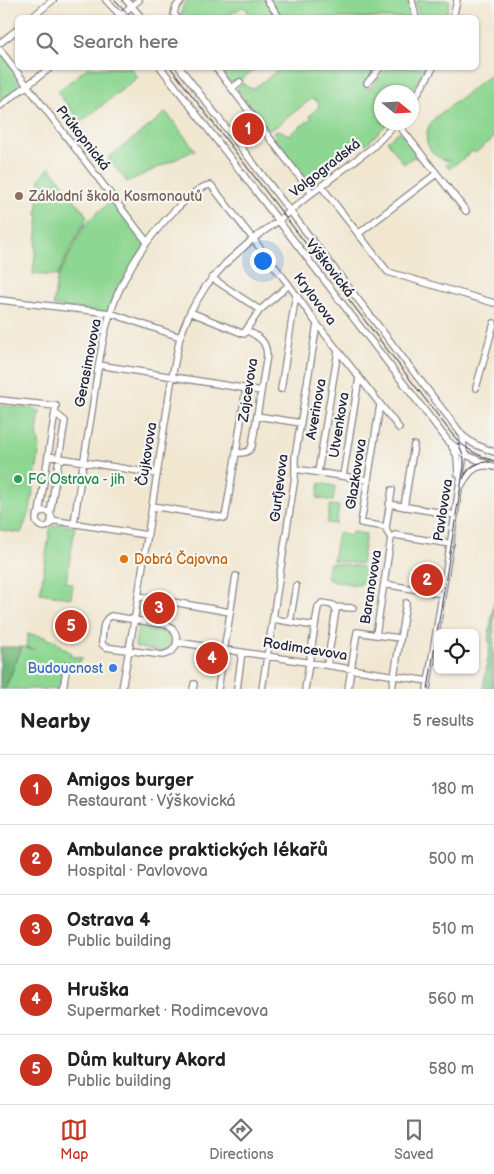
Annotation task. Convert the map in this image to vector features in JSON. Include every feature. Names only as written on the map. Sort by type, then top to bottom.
[{"type":"street","points":[[35,15],[53,0]]},
{"type":"street","points":[[106,0],[118,15]]},
{"type":"street","points":[[126,0],[140,15]]},
{"type":"street","points":[[122,15],[139,0]]},
{"type":"street","points":[[175,15],[177,5],[183,0]]},
{"type":"street","points":[[267,0],[278,15]]},
{"type":"street","points":[[412,0],[415,15]]},
{"type":"street","points":[[454,15],[457,0]]},
{"type":"street","points":[[0,43],[15,31]]},
{"type":"street","name":"Průkopnická","points":[[0,50],[15,69]]},
{"type":"street","name":"Průkopnická","points":[[15,70],[147,242]]},
{"type":"street","points":[[0,106],[47,70]]},
{"type":"street","name":"Výškovická","points":[[163,70],[448,441],[464,454],[494,467]]},
{"type":"street","name":"Výškovická","points":[[182,70],[463,436],[470,442],[494,452]]},
{"type":"street","points":[[218,70],[312,193]]},
{"type":"street","points":[[367,83],[378,70]]},
{"type":"street","points":[[419,92],[432,70]]},
{"type":"street","points":[[232,88],[240,82]]},
{"type":"street","points":[[268,134],[275,129]]},
{"type":"street","name":"Volgogradská","points":[[290,212],[390,130]]},
{"type":"street","points":[[402,130],[466,211]]},
{"type":"street","points":[[358,234],[436,174]]},
{"type":"street","name":"Gerasimovova","points":[[74,524],[99,365],[110,313],[124,281],[147,242],[186,200],[205,185],[211,185]]},
{"type":"street","name":"Krylovova","points":[[211,185],[399,428]]},
{"type":"street","points":[[321,186],[388,272],[494,303]]},
{"type":"street","name":"Čujkovova","points":[[122,689],[180,337],[198,297],[226,262],[253,239],[290,212]]},
{"type":"street","points":[[212,278],[260,310]]},
{"type":"street","points":[[190,312],[245,332],[260,310],[289,285]]},
{"type":"street","points":[[281,389],[296,294]]},
{"type":"street","points":[[0,300],[110,313],[180,337]]},
{"type":"street","points":[[476,388],[494,323]]},
{"type":"street","name":"Gurťjevova","points":[[262,689],[296,477],[295,457],[317,324]]},
{"type":"street","name":"Zajcevova","points":[[236,453],[246,453],[252,446],[267,355],[263,341],[257,336],[245,332]]},
{"type":"street","name":"Averinova","points":[[318,472],[338,351]]},
{"type":"street","points":[[99,365],[261,391]]},
{"type":"street","name":"Utvenkova","points":[[343,476],[359,378]]},
{"type":"street","name":"Zajcevova","points":[[152,506],[225,518],[246,388]]},
{"type":"street","points":[[0,400],[56,406],[39,513],[36,518],[39,525],[43,526],[50,524],[66,421],[55,413]]},
{"type":"street","name":"Glazkovova","points":[[380,405],[361,523],[386,527]]},
{"type":"street","points":[[257,416],[301,423]]},
{"type":"street","name":"Pavlovova","points":[[427,689],[459,490],[464,454],[463,436]]},
{"type":"street","points":[[448,441],[457,456],[459,490]]},
{"type":"street","points":[[404,507],[414,445]]},
{"type":"street","points":[[464,454],[480,447]]},
{"type":"street","points":[[48,456],[157,474]]},
{"type":"street","points":[[459,490],[471,470],[485,466],[494,467]]},
{"type":"street","points":[[295,469],[368,480]]},
{"type":"street","points":[[386,527],[392,490]]},
{"type":"street","points":[[389,504],[455,515]]},
{"type":"street","points":[[39,513],[45,511],[51,517],[74,524],[147,535]]},
{"type":"street","name":"Baranovova","points":[[352,669],[357,632],[376,634],[391,538],[386,527]]},
{"type":"street","points":[[391,538],[395,535],[451,544]]},
{"type":"street","points":[[218,689],[236,576]]},
{"type":"street","points":[[384,584],[442,594]]},
{"type":"street","points":[[290,622],[296,586]]},
{"type":"street","points":[[138,596],[230,612]]},
{"type":"street","points":[[305,689],[318,607],[322,603],[333,605],[334,607],[353,608]]},
{"type":"street","points":[[392,689],[406,603]]},
{"type":"street","points":[[327,665],[336,610],[334,607]]},
{"type":"street","points":[[111,616],[168,626],[176,633],[177,642],[172,651],[165,655],[103,645],[102,641],[105,622],[111,616]]},
{"type":"street","points":[[272,619],[315,626]]},
{"type":"street","points":[[376,634],[400,638]]},
{"type":"street","name":"Rodimcevova","points":[[177,642],[428,681]]},
{"type":"street","points":[[237,689],[242,652]]},
{"type":"street","points":[[63,689],[67,665]]},
{"type":"street","points":[[348,689],[352,669]]},
{"type":"green space","points":[[189,0],[411,0],[413,15],[248,15],[247,9],[242,7],[229,15],[182,15],[182,8]]},
{"type":"green space","points":[[418,0],[450,0],[446,15],[419,15],[415,3]]},
{"type":"green space","points":[[0,50],[27,85],[0,106]]},
{"type":"green space","points":[[84,70],[133,70],[138,77],[81,122],[57,92]]},
{"type":"green space","points":[[220,70],[254,70],[244,78],[236,81],[233,82],[227,79]]},
{"type":"green space","points":[[278,70],[376,70],[364,84],[369,89],[386,70],[425,70],[415,85],[374,85],[374,130],[381,130],[367,144],[357,140],[304,178],[275,140],[274,134],[275,131],[279,130],[289,135],[312,118],[309,116],[318,108],[319,103],[314,99],[310,100],[274,128],[269,129],[265,127],[238,90],[238,86],[243,83],[253,89]]},
{"type":"green space","points":[[494,72],[494,138],[475,153],[473,151],[449,169],[446,165],[450,161],[436,155],[428,144],[426,138],[430,124],[436,117]]},
{"type":"green space","points":[[166,112],[195,150],[127,182],[108,158]]},
{"type":"green space","points":[[400,131],[418,153],[418,157],[413,157],[404,164],[387,141]]},
{"type":"green space","points":[[50,167],[87,216],[57,276],[33,274],[39,215],[37,215],[40,178]]},
{"type":"green space","points":[[114,199],[147,242],[110,313],[53,306],[57,279],[86,222]]},
{"type":"green space","name":"FC Ostrava - jih","points":[[0,405],[13,407],[14,405],[40,411],[37,432],[40,448],[30,510],[21,533],[0,530]]},
{"type":"green space","points":[[320,483],[335,486],[333,501],[317,498]]},
{"type":"green space","points":[[330,505],[339,506],[336,524],[327,523]]},
{"type":"green space","points":[[59,524],[75,527],[66,582],[73,584],[71,598],[40,593],[50,530]]},
{"type":"green space","points":[[352,532],[366,534],[361,564],[333,560],[338,533],[351,536]]},
{"type":"green space","points":[[330,563],[362,567],[365,572],[363,583],[358,585],[329,580],[327,572]]},
{"type":"green space","points":[[494,601],[494,682],[493,689],[483,689],[490,642],[488,641]]},
{"type":"green space","points":[[141,624],[167,628],[174,639],[171,648],[163,652],[136,647],[138,626]]},
{"type":"green space","points":[[28,634],[54,640],[70,652],[70,656],[83,658],[77,665],[64,664],[60,689],[5,689],[22,647],[34,649],[26,647]]},
{"type":"green space","points":[[0,647],[22,647],[5,689],[0,689]]},
{"type":"tram line","points":[[115,0],[129,15]]},
{"type":"tram line","points":[[173,70],[452,434],[471,450],[494,461]]},
{"type":"tram line","points":[[428,689],[464,466],[464,458],[458,443]]},
{"type":"tram line","points":[[463,479],[474,466],[490,462]]},
{"type":"place","name":"Amigos burger","points":[[248,129]]},
{"type":"place","name":"Základní škola Kosmonautů","points":[[19,196]]},
{"type":"place","name":"FC Ostrava - jih","points":[[18,479]]},
{"type":"place","name":"Dobrá Čajovna","points":[[124,559]]},
{"type":"place","name":"Ambulance praktických lékařů","points":[[427,580]]},
{"type":"place","name":"Ostrava 4","points":[[159,608]]},
{"type":"place","name":"Dům kultury Akord","points":[[71,626]]},
{"type":"place","name":"Hruška","points":[[212,658]]},
{"type":"place","name":"Budoucnost","points":[[113,668]]}]
